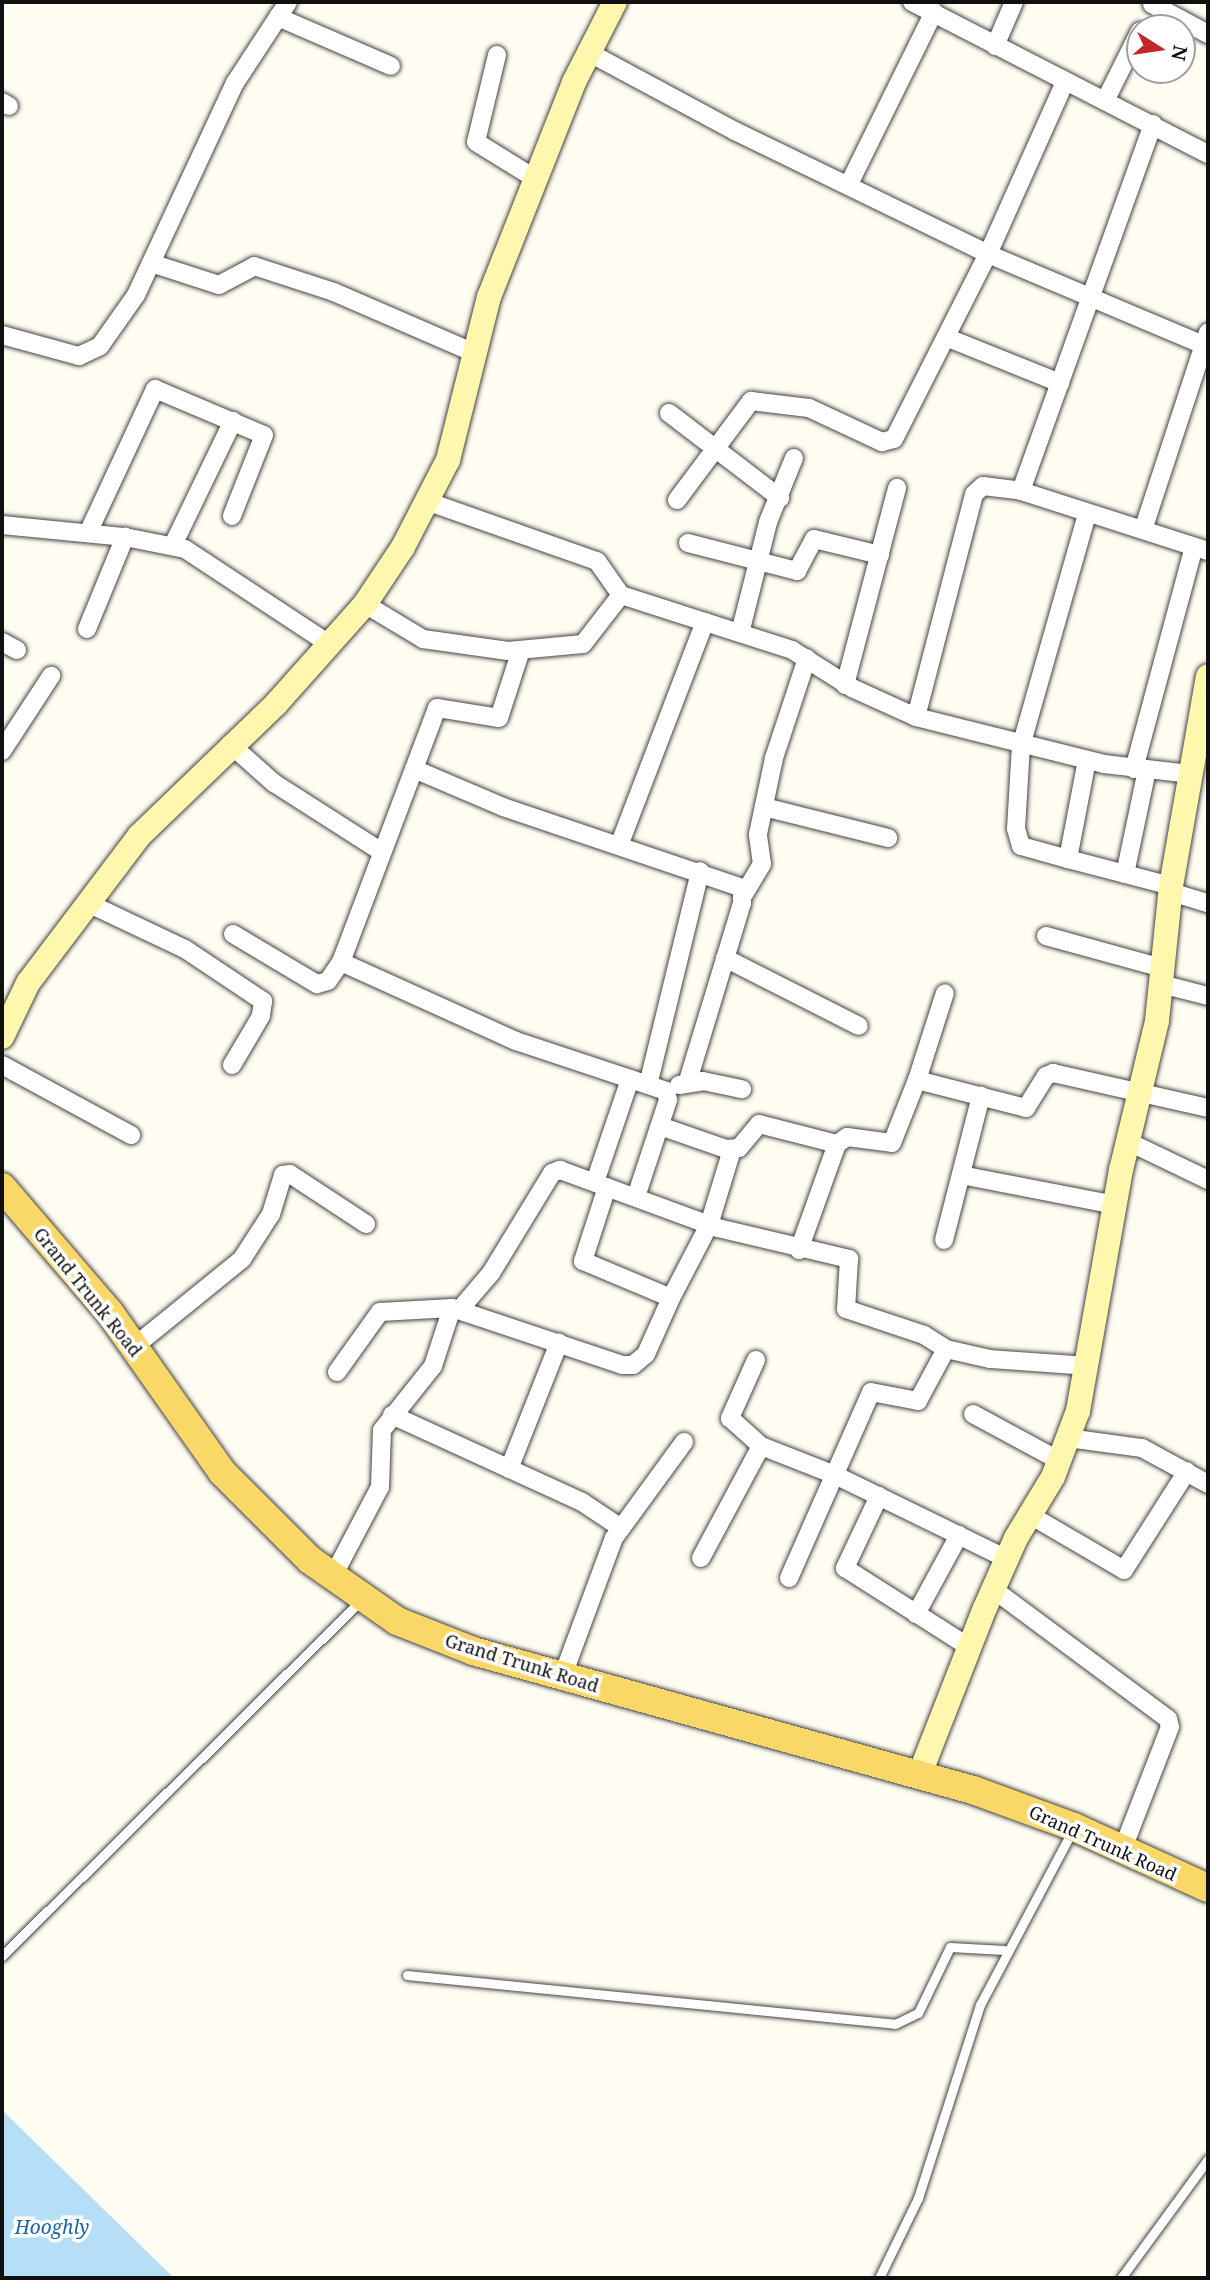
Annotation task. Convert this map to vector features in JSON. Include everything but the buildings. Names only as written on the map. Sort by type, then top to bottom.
[{"type":"main road","name":"Grand Trunk Road","points":[[2,1187],[135,1346],[222,1472],[332,1578],[361,1600],[473,1651],[919,1776],[1074,1827],[1208,1888]]},
{"type":"street","points":[[2,1037],[28,983],[92,905],[139,836],[330,645],[365,604],[429,502],[457,433],[474,353],[536,179],[588,52],[615,2]]},
{"type":"street","points":[[912,2],[932,8],[995,46],[1208,154]]},
{"type":"street","points":[[995,46],[1014,2]]},
{"type":"street","points":[[1153,3],[1208,34]]},
{"type":"street","points":[[849,184],[932,8]]},
{"type":"street","points":[[2,335],[63,353],[88,355],[136,295],[234,83],[283,9],[391,66]]},
{"type":"street","points":[[588,52],[735,131],[849,184],[988,254],[1093,299],[1206,341],[1143,530]]},
{"type":"street","points":[[497,55],[476,142],[536,179]]},
{"type":"street","points":[[1105,101],[1126,59]]},
{"type":"street","points":[[677,500],[715,448],[755,401],[809,408],[891,442],[948,338],[1065,82]]},
{"type":"street","points":[[1021,491],[1093,299],[1153,124]]},
{"type":"street","points":[[151,263],[219,285],[254,266],[334,292],[474,353]]},
{"type":"street","points":[[948,338],[1060,383]]},
{"type":"street","points":[[88,533],[154,390],[233,421],[265,438],[232,516]]},
{"type":"street","points":[[669,413],[780,498]]},
{"type":"street","points":[[173,545],[233,421]]},
{"type":"street","points":[[740,633],[757,561],[793,458]]},
{"type":"street","points":[[916,717],[974,494],[983,486],[1021,491],[1201,549],[1140,770],[1125,874]]},
{"type":"street","points":[[845,685],[897,488]]},
{"type":"street","points":[[429,502],[597,561],[621,595],[740,633],[807,658],[845,685],[916,717],[1021,746],[1087,760],[1140,770],[1191,774]]},
{"type":"street","points":[[1087,514],[1021,746],[1016,842],[1125,874],[1208,903]]},
{"type":"street","points":[[2,525],[125,537],[173,545],[221,568],[330,645]]},
{"type":"street","points":[[87,629],[125,537]]},
{"type":"street","points":[[688,543],[800,570],[814,539],[880,555]]},
{"type":"street","points":[[365,604],[435,643],[521,650],[583,644],[621,595]]},
{"type":"street","points":[[620,843],[705,622]]},
{"type":"street","points":[[233,934],[317,984],[328,981],[341,962],[439,707],[499,718],[521,650]]},
{"type":"street","points":[[688,1081],[744,894],[762,864],[758,834],[777,743],[807,658]]},
{"type":"street","points":[[2,751],[51,676]]},
{"type":"street","points":[[919,1776],[993,1589],[1064,1449],[1087,1366],[1116,1205],[1143,1093],[1171,889],[1191,774],[1203,734],[1208,676]]},
{"type":"street","points":[[230,744],[274,783],[382,852]]},
{"type":"street","points":[[1068,859],[1087,760]]},
{"type":"street","points":[[414,769],[503,807],[620,843],[736,884],[744,894]]},
{"type":"street","points":[[764,807],[888,838]]},
{"type":"street","points":[[648,1085],[700,871]]},
{"type":"street","points":[[92,905],[185,950],[263,1001],[261,1016],[232,1065]]},
{"type":"street","points":[[1046,936],[1161,976],[1208,996]]},
{"type":"street","points":[[725,958],[859,1026]]},
{"type":"street","points":[[341,962],[516,1041],[666,1091],[688,1081],[742,1089]]},
{"type":"street","points":[[799,1250],[837,1144],[847,1137],[892,1143],[917,1080],[944,993]]},
{"type":"street","points":[[2,1065],[131,1135]]},
{"type":"street","points":[[917,1080],[1030,1107],[1046,1076],[1053,1073],[1208,1108]]},
{"type":"street","points":[[630,1079],[583,1261],[671,1298]]},
{"type":"street","points":[[636,1197],[660,1126],[666,1091]]},
{"type":"street","points":[[944,1240],[981,1096]]},
{"type":"street","points":[[337,1372],[380,1312],[457,1308],[632,1365],[646,1354],[671,1298],[709,1225],[732,1150],[759,1124],[837,1144]]},
{"type":"street","points":[[660,1126],[732,1150]]},
{"type":"street","points":[[1129,1143],[1208,1180]]},
{"type":"street","points":[[332,1578],[380,1487],[378,1444],[392,1415],[433,1366],[457,1308],[495,1267],[552,1173],[571,1172],[709,1225],[799,1250],[850,1260],[846,1309],[924,1335],[946,1349],[990,1359],[1087,1366]]},
{"type":"street","points":[[135,1346],[242,1259],[271,1214],[285,1174],[366,1224]]},
{"type":"street","points":[[961,1175],[1116,1205]]},
{"type":"street","points":[[509,1469],[559,1343]]},
{"type":"street","points":[[789,1578],[869,1394],[918,1401],[946,1349]]},
{"type":"street","points":[[756,1360],[730,1418],[761,1446],[835,1475],[1007,1559]]},
{"type":"street","points":[[973,1414],[1064,1449],[1142,1448],[1208,1484]]},
{"type":"street","points":[[392,1415],[582,1502],[621,1528]]},
{"type":"street","points":[[563,1675],[621,1528],[684,1442]]},
{"type":"street","points":[[701,1558],[761,1446]]},
{"type":"street","points":[[1030,1515],[1124,1570],[1186,1471]]},
{"type":"street","points":[[879,1496],[845,1568],[969,1647]]},
{"type":"street","points":[[916,1614],[959,1535]]},
{"type":"street","points":[[993,1589],[1168,1718],[1170,1727],[1122,1851]]},
{"type":"lane","points":[[2,1956],[361,1600]]},
{"type":"lane","points":[[879,2278],[918,2198],[980,2005],[1004,1950],[1074,1827]]},
{"type":"lane","points":[[407,1975],[895,2024],[918,2013],[950,1947],[1004,1950]]},
{"type":"lane","points":[[1121,2278],[1208,2160]]},
{"type":"water","name":"Hooghly","points":[[2,2110],[174,2278],[2,2278]]}]
